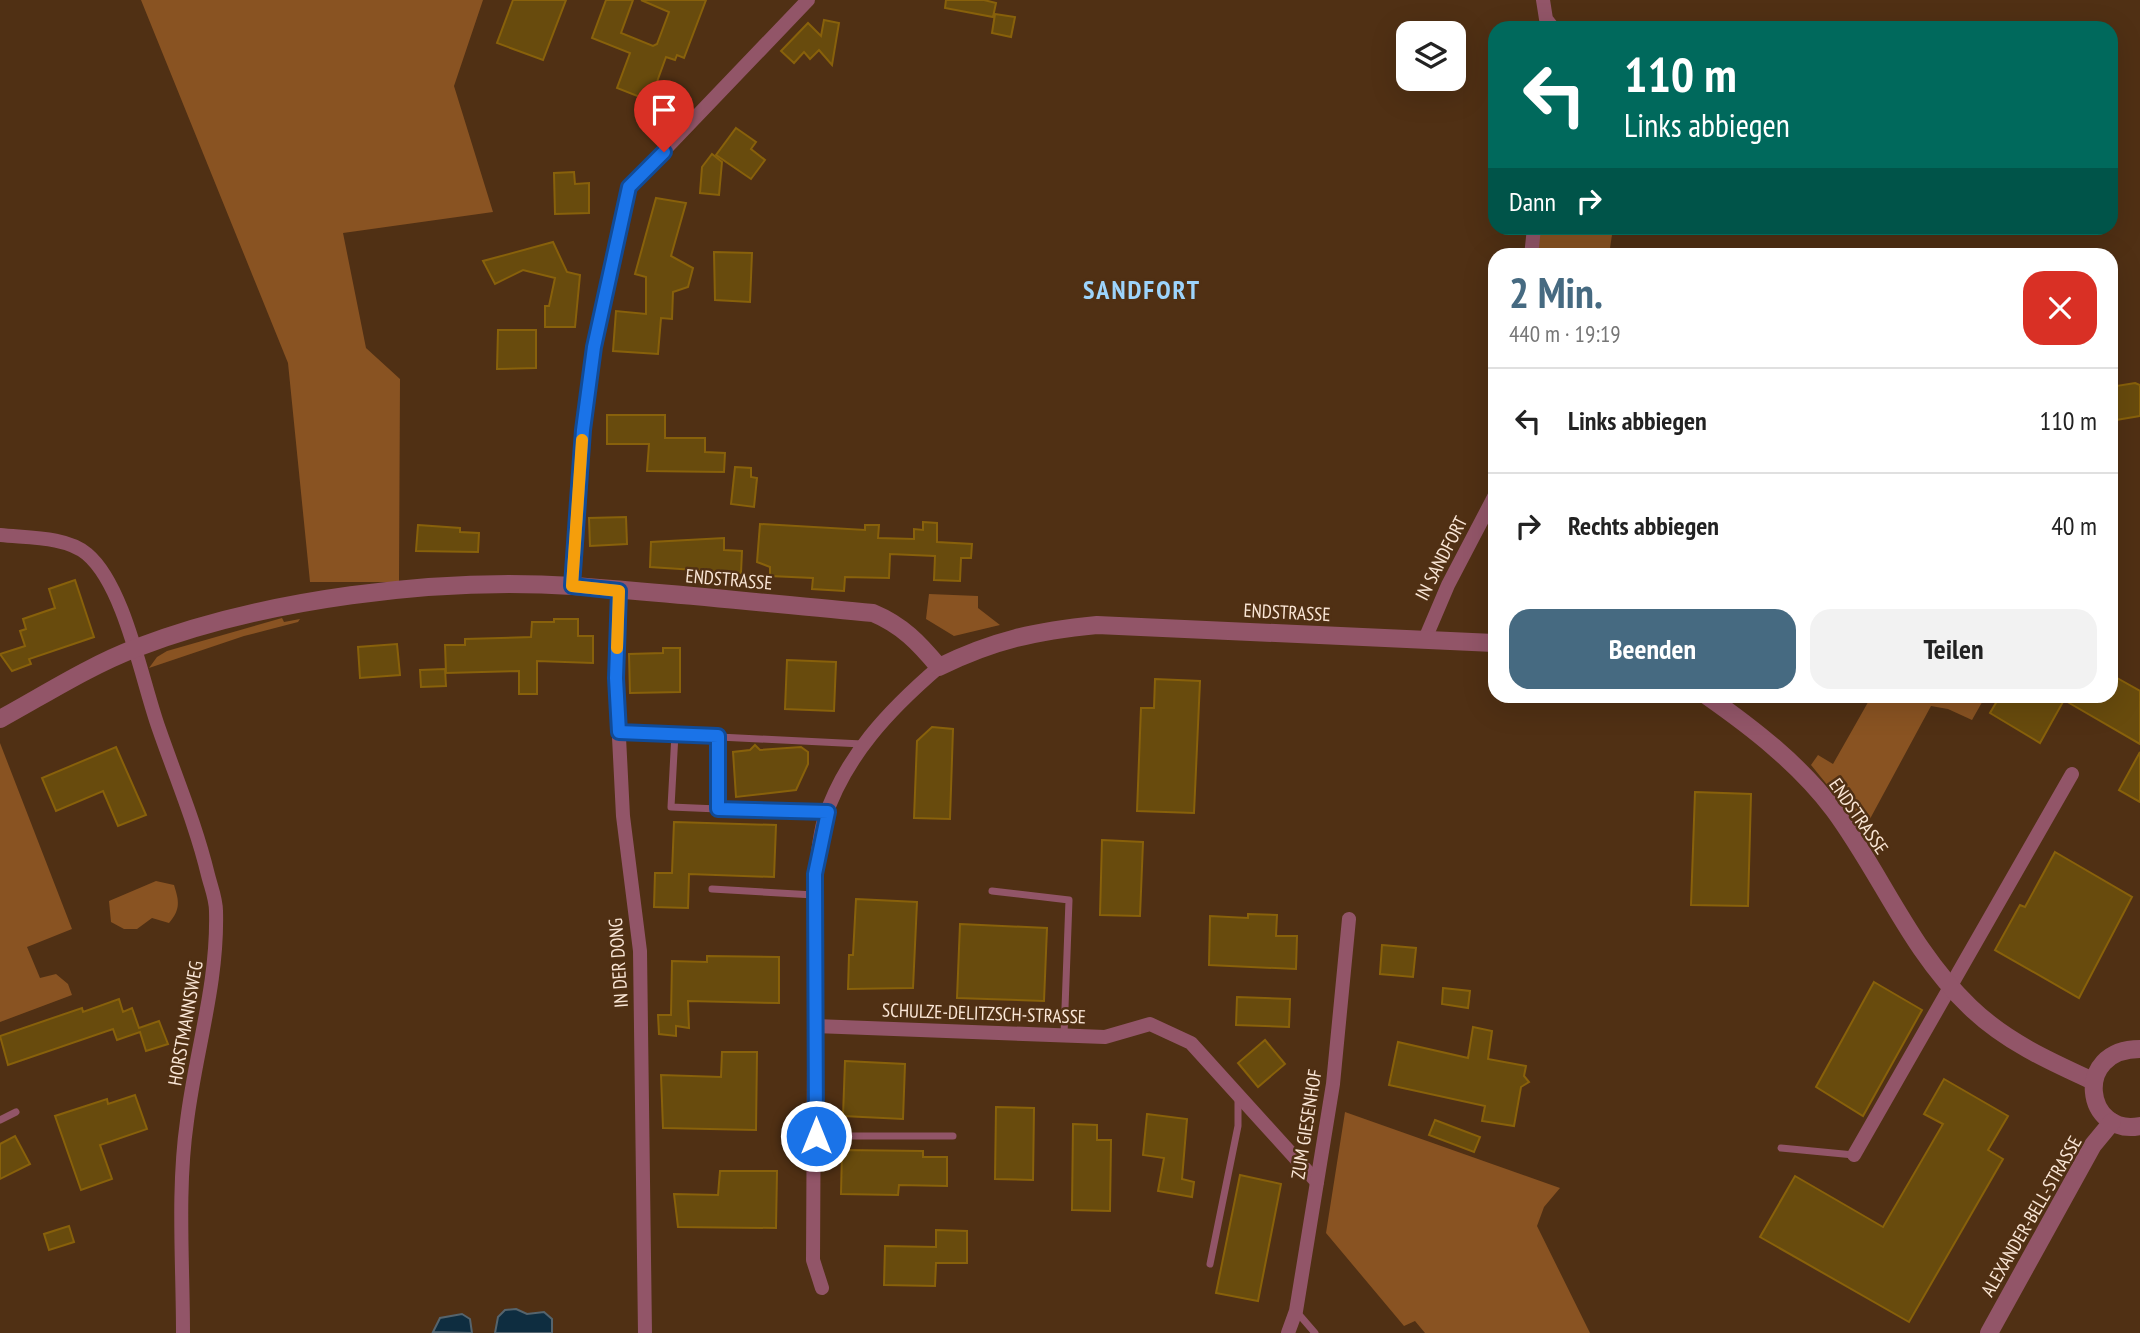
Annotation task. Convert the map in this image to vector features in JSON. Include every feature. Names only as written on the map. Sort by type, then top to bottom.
[{"type":"street","points":[[572,586],[583,430],[594,347],[629,187],[808,0]]},
{"type":"street","points":[[1543,0],[1548,21]]},
{"type":"street","name":"IN SANDFORT","points":[[1425,639],[1448,585],[1488,508]]},
{"type":"street","points":[[0,535],[61,542],[85,553],[99,567],[111,589],[135,648]]},
{"type":"street","name":"ENDSTRASSE","points":[[0,719],[135,648],[234,619],[358,596],[444,586],[572,586],[873,613],[892,620],[911,634],[939,667],[972,651],[1033,632],[1097,625],[1488,643]]},
{"type":"street","name":"IN DER DONG","points":[[619,591],[616,678],[623,816],[640,951],[645,1333]]},
{"type":"street","name":"HORSTMANNSWEG","points":[[135,648],[143,685],[200,838],[216,907],[216,965],[187,1121],[183,1163],[183,1333]]},
{"type":"street","points":[[822,1287],[813,1260],[816,1136],[815,874],[828,812],[843,776],[862,744],[898,703],[939,667]]},
{"type":"street","name":"ENDSTRASSE","points":[[1717,703],[1748,724],[1796,766],[1834,811],[1927,962],[1949,986],[2004,1036],[2093,1081]]},
{"type":"street","points":[[1854,1155],[2072,774]]},
{"type":"street","name":"ZUM GIESENHOF","points":[[1288,1333],[1296,1311],[1333,1084],[1349,919]]},
{"type":"street","name":"SCHULZE-DELITZSCH-STRASSE","points":[[815,1026],[1105,1037],[1150,1024],[1191,1043],[1238,1095]]},
{"type":"street","points":[[2140,1049],[2124,1049],[2110,1055],[2099,1066],[2093,1081],[2096,1104],[2112,1122],[2123,1126],[2140,1126]]},
{"type":"street","points":[[1238,1095],[1317,1182]]},
{"type":"street","name":"ALEXANDER-BELL-STRASSE","points":[[1989,1333],[2093,1145],[2112,1122]]},
{"type":"lane","points":[[619,732],[862,744]]},
{"type":"lane","points":[[675,734],[671,807],[828,812]]},
{"type":"lane","points":[[718,736],[718,809]]},
{"type":"lane","points":[[712,889],[815,895]]},
{"type":"lane","points":[[992,891],[1069,900],[1064,1035]]},
{"type":"lane","points":[[1210,1264],[1238,1126],[1238,1095]]},
{"type":"lane","points":[[0,1120],[16,1112]]},
{"type":"lane","points":[[816,1136],[953,1136]]},
{"type":"lane","points":[[1781,1148],[1854,1155]]},
{"type":"lane","points":[[1296,1311],[1315,1333]]},
{"type":"shaded area","points":[[141,0],[483,0],[454,86],[493,212],[343,233],[366,348],[400,379],[399,582],[310,582],[288,363]]},
{"type":"shaded area","points":[[1539,235],[1612,235],[1610,248],[1538,248]]},
{"type":"shaded area","points":[[929,594],[978,596],[978,608],[1000,625],[954,636],[926,619]]},
{"type":"shaded area","points":[[282,618],[284,622],[300,619],[298,622],[244,636],[149,668],[157,657],[167,651]]},
{"type":"shaded area","points":[[1868,703],[1982,703],[1972,720],[1948,709],[1931,706],[1864,830],[1811,765],[1818,755],[1833,764]]},
{"type":"shaded area","points":[[0,743],[72,929],[27,947],[40,978],[56,974],[68,984],[72,995],[0,1022]]},
{"type":"shaded area","points":[[156,881],[174,885],[178,905],[169,923],[152,918],[137,929],[124,929],[111,922],[109,901]]},
{"type":"shaded area","points":[[1345,1112],[1560,1188],[1544,1207],[1537,1226],[1590,1333],[1425,1333],[1415,1321],[1404,1326],[1326,1233]]},
{"type":"water","points":[[516,1309],[527,1314],[544,1312],[552,1319],[552,1333],[495,1333],[498,1317],[505,1310]]},
{"type":"water","points":[[462,1314],[470,1319],[472,1333],[433,1332],[440,1318]]},
{"type":"building","points":[[513,0],[566,0],[543,60],[497,43]]},
{"type":"building","points":[[606,0],[633,0],[621,33],[653,46],[657,44],[669,12],[641,0],[706,0],[684,58],[677,55],[675,60],[666,57],[650,101],[617,88],[630,53],[592,38]]},
{"type":"building","points":[[946,0],[984,0],[996,3],[993,17],[945,8]]},
{"type":"building","points":[[995,14],[1015,17],[1011,37],[992,33]]},
{"type":"building","points":[[824,20],[839,23],[832,65],[819,50],[810,59],[804,52],[794,63],[781,51],[808,23],[821,36]]},
{"type":"building","points":[[736,128],[756,142],[751,149],[765,160],[751,179],[716,155]]},
{"type":"building","points":[[712,154],[722,162],[719,195],[700,193],[702,167]]},
{"type":"building","points":[[574,172],[575,184],[589,183],[589,213],[555,214],[554,173]]},
{"type":"building","points":[[656,198],[686,203],[671,256],[693,268],[688,287],[673,292],[672,319],[661,318],[658,354],[613,351],[616,311],[646,314],[646,277],[635,274]]},
{"type":"building","points":[[553,242],[567,272],[580,275],[575,327],[545,327],[545,306],[549,306],[555,278],[523,270],[495,284],[483,261]]},
{"type":"building","points":[[714,252],[752,253],[750,302],[715,300]]},
{"type":"building","points":[[498,330],[536,330],[536,368],[497,369]]},
{"type":"building","points":[[2135,383],[2140,385],[2140,416],[2118,420],[2118,386]]},
{"type":"building","points":[[607,415],[665,415],[665,438],[705,438],[705,452],[725,453],[724,472],[647,471],[649,444],[607,444]]},
{"type":"building","points":[[735,467],[751,468],[751,477],[757,478],[754,507],[731,504]]},
{"type":"building","points":[[626,517],[627,544],[590,546],[589,518]]},
{"type":"building","points":[[923,522],[937,523],[937,542],[972,544],[971,558],[961,558],[960,581],[934,580],[935,556],[890,554],[889,578],[845,577],[844,591],[812,589],[813,578],[770,576],[770,567],[757,562],[760,524],[865,530],[865,525],[879,525],[878,538],[914,539],[914,529],[923,530]]},
{"type":"building","points":[[418,525],[460,528],[460,532],[479,533],[478,552],[416,551]]},
{"type":"building","points":[[724,538],[724,550],[742,551],[741,573],[650,567],[651,542]]},
{"type":"building","points":[[75,580],[94,637],[29,659],[31,664],[12,671],[0,654],[25,646],[20,631],[26,629],[23,619],[55,608],[49,589]]},
{"type":"building","points":[[554,619],[578,619],[578,636],[593,636],[593,663],[537,661],[537,694],[519,694],[519,671],[446,673],[445,645],[465,645],[465,639],[531,637],[532,622],[554,622]]},
{"type":"building","points":[[397,644],[400,675],[360,678],[358,647]]},
{"type":"building","points":[[663,648],[680,648],[680,692],[630,693],[629,654],[663,653]]},
{"type":"building","points":[[787,660],[836,662],[834,711],[785,709]]},
{"type":"building","points":[[445,669],[446,686],[421,687],[420,670]]},
{"type":"building","points":[[1155,679],[1200,681],[1194,813],[1137,811],[1141,708],[1154,708]]},
{"type":"building","points":[[2118,679],[2140,691],[2140,744],[2069,703],[2118,703]]},
{"type":"building","points":[[1996,703],[2062,703],[2040,743],[1990,713]]},
{"type":"building","points":[[932,727],[953,729],[950,819],[914,818],[917,741]]},
{"type":"building","points":[[755,745],[760,750],[801,747],[808,752],[808,764],[796,790],[736,797],[733,752],[750,750]]},
{"type":"building","points":[[116,747],[146,815],[118,826],[103,791],[56,811],[42,778]]},
{"type":"building","points":[[2140,752],[2140,802],[2119,790]]},
{"type":"building","points":[[1695,792],[1751,794],[1748,906],[1691,905]]},
{"type":"building","points":[[674,822],[776,825],[774,877],[689,874],[688,908],[654,907],[655,873],[672,873]]},
{"type":"building","points":[[1102,840],[1143,842],[1140,916],[1100,915]]},
{"type":"building","points":[[2055,852],[2132,897],[2079,998],[1995,950],[2020,905],[2025,907]]},
{"type":"building","points":[[856,899],[917,902],[913,988],[848,989]]},
{"type":"building","points":[[1248,914],[1277,915],[1276,936],[1297,936],[1296,969],[1209,965],[1210,916],[1248,918]]},
{"type":"building","points":[[960,924],[1047,928],[1044,1001],[957,998]]},
{"type":"building","points":[[1382,945],[1416,948],[1413,977],[1380,974]]},
{"type":"building","points":[[707,956],[779,957],[779,1003],[688,1001],[689,1028],[676,1026],[676,1036],[659,1034],[658,1015],[671,1015],[672,961],[707,962]]},
{"type":"building","points":[[1874,982],[1922,1010],[1863,1116],[1816,1087]]},
{"type":"building","points":[[1443,988],[1470,991],[1468,1008],[1442,1004]]},
{"type":"building","points":[[1237,997],[1290,999],[1289,1027],[1236,1025]]},
{"type":"building","points":[[119,999],[123,1012],[132,1008],[139,1028],[159,1021],[168,1044],[146,1051],[140,1032],[117,1040],[113,1029],[8,1065],[0,1036],[82,1008],[83,1012]]},
{"type":"building","points":[[1473,1027],[1492,1031],[1488,1059],[1526,1066],[1524,1076],[1529,1082],[1521,1087],[1514,1126],[1482,1121],[1485,1106],[1389,1085],[1398,1042],[1468,1058]]},
{"type":"building","points":[[1265,1040],[1285,1064],[1258,1087],[1238,1063]]},
{"type":"building","points":[[722,1052],[757,1052],[756,1130],[663,1128],[661,1075],[721,1077]]},
{"type":"building","points":[[845,1061],[905,1064],[903,1119],[843,1116]]},
{"type":"building","points":[[1944,1079],[2008,1116],[1988,1150],[2003,1159],[1909,1322],[1760,1237],[1795,1176],[1883,1227],[1943,1124],[1924,1114]]},
{"type":"building","points":[[135,1095],[147,1129],[100,1145],[112,1179],[81,1190],[55,1116],[107,1099],[108,1104]]},
{"type":"building","points":[[996,1107],[1034,1108],[1033,1180],[995,1179]]},
{"type":"building","points":[[1147,1114],[1187,1119],[1182,1179],[1194,1182],[1192,1197],[1158,1191],[1164,1158],[1143,1155]]},
{"type":"building","points":[[1435,1120],[1480,1137],[1474,1152],[1429,1135]]},
{"type":"building","points":[[1073,1124],[1097,1125],[1097,1140],[1111,1140],[1110,1211],[1072,1210]]},
{"type":"building","points":[[15,1136],[30,1164],[0,1179],[0,1144]]},
{"type":"building","points":[[842,1150],[923,1151],[923,1157],[947,1157],[947,1186],[899,1185],[898,1195],[841,1194]]},
{"type":"building","points":[[720,1171],[777,1171],[776,1228],[678,1227],[674,1194],[718,1195]]},
{"type":"building","points":[[1240,1175],[1281,1184],[1258,1301],[1216,1293]]},
{"type":"building","points":[[69,1226],[74,1242],[49,1250],[44,1234]]},
{"type":"building","points":[[936,1230],[967,1231],[967,1263],[936,1263],[935,1286],[884,1285],[885,1246],[936,1247]]},
{"type":"slow traffic","points":[[582,440],[572,586],[619,591],[617,648]]},
{"type":"district","name":"SANDFORT","points":[[1142,290]]},
{"type":"route","points":[[664,152],[629,187],[594,347],[583,430],[572,586],[619,591],[616,678],[619,732],[718,736],[718,809],[828,812],[815,874],[816,1136]]}]
